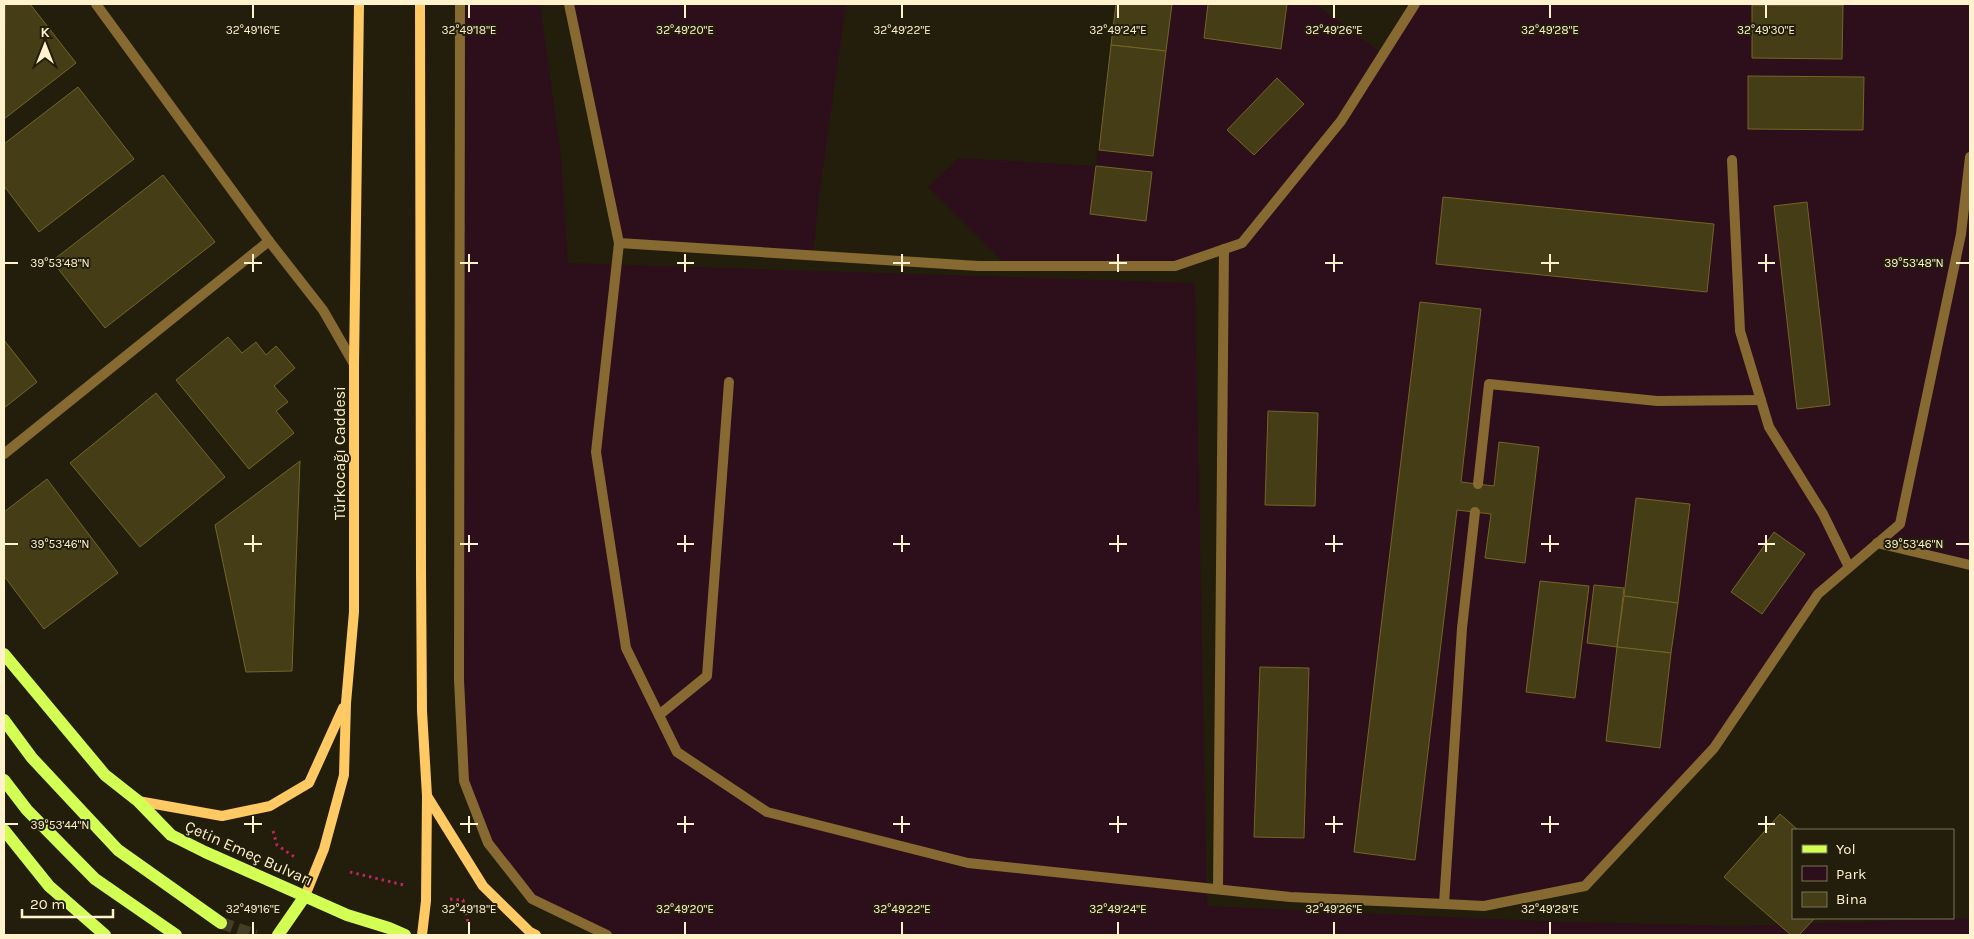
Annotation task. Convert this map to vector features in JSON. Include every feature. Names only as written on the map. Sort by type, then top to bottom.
[{"type":"main road","name":"Türkocağı Caddesi","points":[[305,896],[324,849],[344,775],[346,703],[354,612],[354,364],[359,4]]},
{"type":"main road","points":[[420,4],[422,711],[427,796],[426,902],[422,935]]},
{"type":"main road","name":"Çetin Emeç Bulvarı","points":[[4,654],[105,775],[138,801],[171,835],[347,915],[405,935]]},
{"type":"main road","points":[[138,801],[222,816],[270,806],[309,783],[346,703]]},
{"type":"main road","points":[[4,720],[32,758],[118,850],[221,923]]},
{"type":"main road","points":[[4,780],[27,810],[95,879],[176,935]]},
{"type":"main road","points":[[427,796],[482,886],[530,932],[536,935]]},
{"type":"main road","points":[[4,830],[49,886],[99,933]]},
{"type":"main road","points":[[278,935],[305,896]]},
{"type":"street","points":[[96,4],[269,241],[323,310],[354,364]]},
{"type":"street","points":[[460,4],[459,680],[464,781],[488,843],[532,899],[607,935]]},
{"type":"street","points":[[569,4],[619,243],[596,452],[626,648],[677,752],[767,812],[968,862],[1290,897],[1484,906],[1585,886],[1714,748],[1818,594],[1900,524],[1961,234],[1970,157]]},
{"type":"street","points":[[619,243],[978,266],[1175,266],[1242,243],[1342,121],[1415,4]]},
{"type":"street","points":[[1732,160],[1740,331],[1769,427],[1823,514],[1849,568]]},
{"type":"street","points":[[4,454],[269,241]]},
{"type":"street","points":[[1218,889],[1224,249]]},
{"type":"street","points":[[659,715],[708,676],[728,382]]},
{"type":"street","points":[[1478,484],[1489,384],[1658,401],[1761,400]]},
{"type":"street","points":[[1444,904],[1462,628],[1475,512]]},
{"type":"street","points":[[1877,543],[1970,565]]},
{"type":"path","points":[[273,831],[277,845],[296,858]]},
{"type":"path","points":[[350,872],[404,885]]},
{"type":"path","points":[[450,899],[463,900],[468,922]]},
{"type":"green space","points":[[460,4],[540,4],[561,158],[568,263],[1195,283],[1207,906],[1538,921],[1738,926],[1970,918],[1970,935],[607,935],[532,899],[488,843],[464,781]]},
{"type":"green space","points":[[569,4],[846,4],[818,203],[813,255],[619,243]]},
{"type":"green space","points":[[1116,4],[1315,4],[1383,54],[1415,4],[1970,4],[1970,565],[1877,543],[1818,594],[1714,748],[1585,886],[1484,906],[1218,889],[1224,249],[1175,266],[1007,266],[928,187],[959,158],[1096,166]]},
{"type":"building","points":[[5,4],[30,4],[76,63],[4,119]]},
{"type":"building","points":[[1116,4],[1172,4],[1166,51],[1111,45]]},
{"type":"building","points":[[1208,4],[1287,4],[1281,49],[1204,38]]},
{"type":"building","points":[[1752,5],[1843,5],[1842,59],[1752,58]]},
{"type":"building","points":[[1111,45],[1166,51],[1153,156],[1099,150]]},
{"type":"building","points":[[1748,76],[1864,77],[1863,130],[1748,129]]},
{"type":"building","points":[[1277,78],[1304,104],[1254,155],[1227,130]]},
{"type":"building","points":[[78,87],[134,159],[39,232],[4,186],[4,144]]},
{"type":"building","points":[[1096,166],[1152,172],[1146,221],[1090,214]]},
{"type":"building","points":[[163,175],[215,242],[105,328],[52,261]]},
{"type":"building","points":[[1443,197],[1714,224],[1707,292],[1436,264]]},
{"type":"building","points":[[1807,202],[1830,405],[1797,409],[1774,206]]},
{"type":"building","points":[[1420,302],[1481,309],[1461,482],[1494,486],[1499,442],[1539,447],[1525,563],[1485,558],[1491,514],[1457,510],[1415,860],[1354,852]]},
{"type":"building","points":[[228,337],[242,353],[256,342],[266,355],[276,346],[295,368],[274,386],[288,402],[276,411],[294,433],[249,469],[176,380]]},
{"type":"building","points":[[4,340],[37,382],[4,408]]},
{"type":"building","points":[[156,393],[225,477],[140,547],[70,463]]},
{"type":"building","points":[[1268,411],[1318,413],[1315,506],[1265,505]]},
{"type":"building","points":[[300,461],[292,671],[246,672],[215,525]]},
{"type":"building","points":[[47,479],[118,573],[44,629],[4,576],[4,512]]},
{"type":"building","points":[[1636,498],[1690,504],[1678,603],[1624,596]]},
{"type":"building","points":[[1774,532],[1805,554],[1762,614],[1731,592]]},
{"type":"building","points":[[1540,581],[1589,586],[1575,698],[1526,692]]},
{"type":"building","points":[[1594,585],[1624,588],[1617,647],[1587,643]]},
{"type":"building","points":[[1624,596],[1678,603],[1671,653],[1617,647]]},
{"type":"building","points":[[1617,647],[1671,653],[1660,748],[1606,741]]},
{"type":"building","points":[[1260,667],[1309,668],[1304,838],[1254,837]]},
{"type":"building","points":[[1780,814],[1797,829],[1792,829],[1792,919],[1814,919],[1799,935],[1791,935],[1724,877]]},
{"type":"tunnel","points":[[221,923],[256,935]]}]
